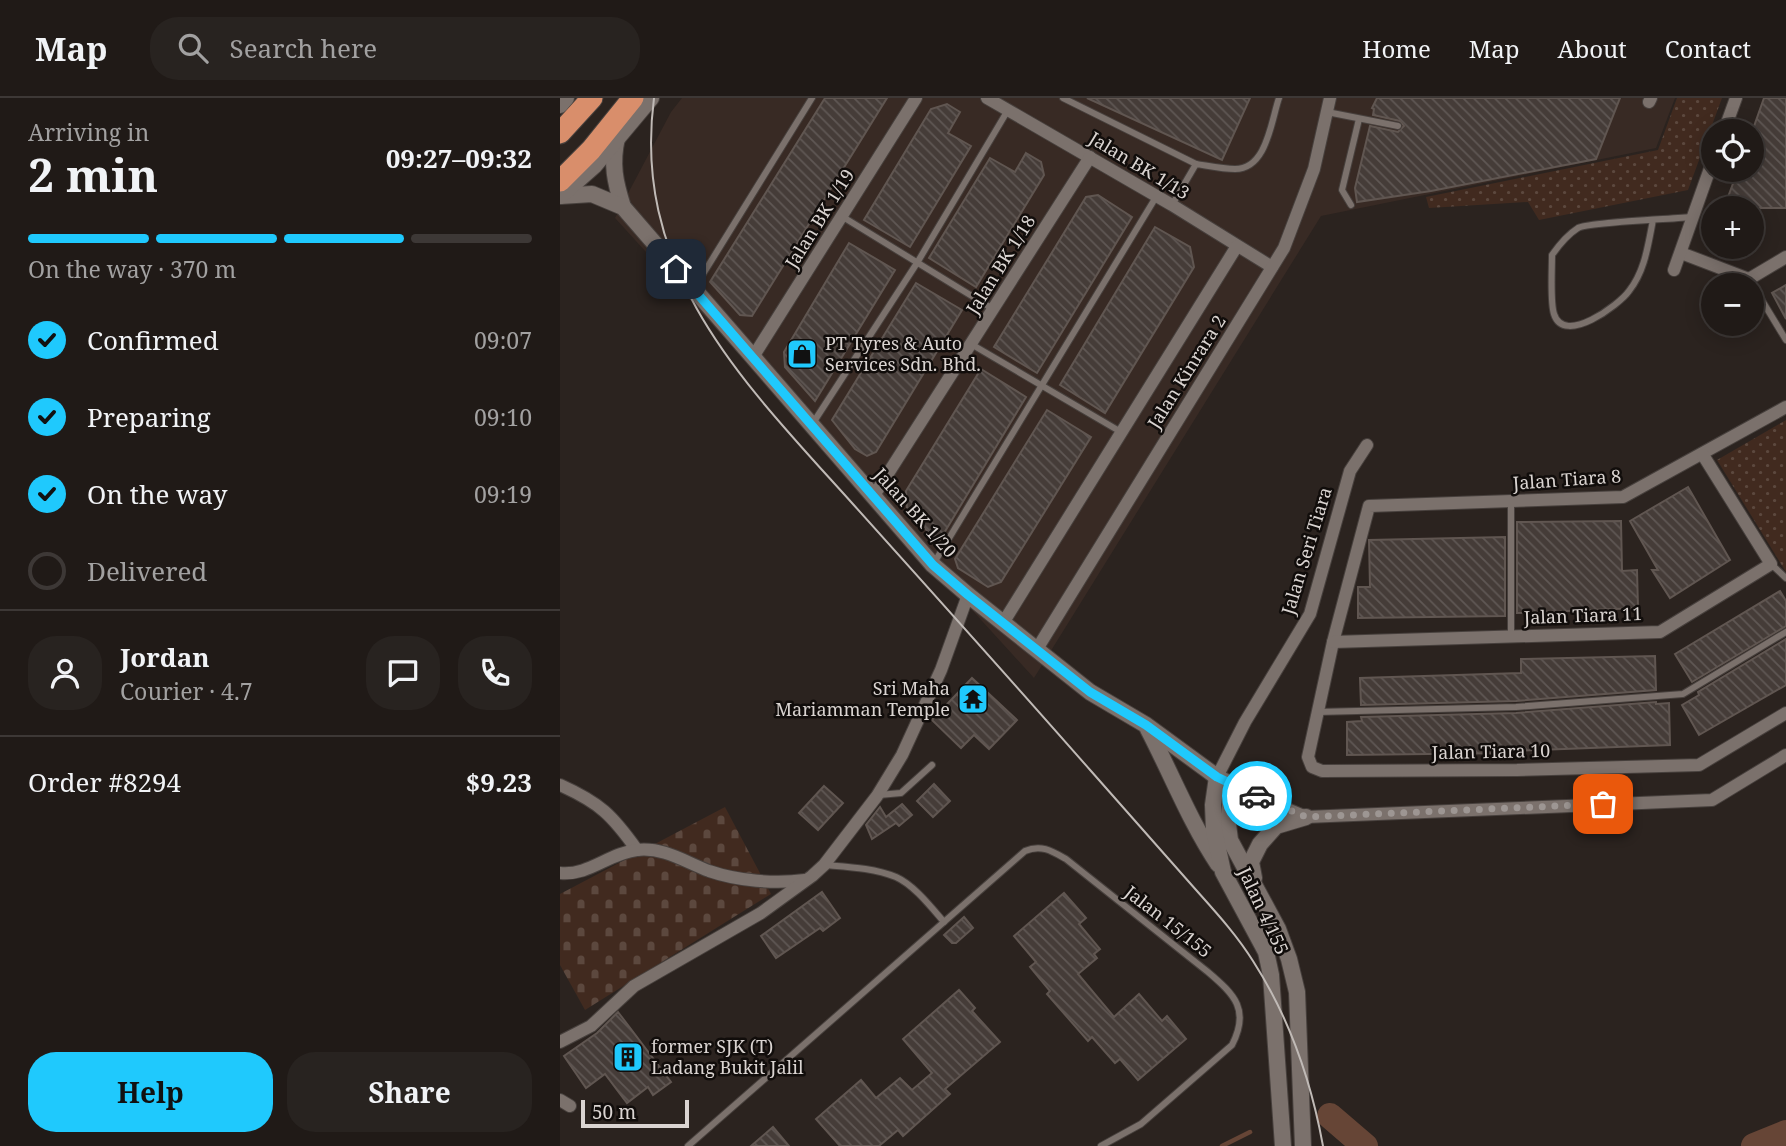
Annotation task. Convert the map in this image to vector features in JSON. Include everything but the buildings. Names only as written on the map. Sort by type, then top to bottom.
[{"type":"highway","points":[[560,133],[592,98]]},
{"type":"highway","points":[[560,181],[591,150],[633,98]]},
{"type":"street","points":[[560,105],[566,98]]},
{"type":"street","points":[[560,196],[594,166],[651,98]]},
{"type":"street","name":"Jalan BK 1/19","points":[[753,358],[916,98]]},
{"type":"street","name":"Jalan BK 1/13","points":[[987,98],[1172,205],[1272,268]]},
{"type":"street","name":"Jalan Kinrara 2","points":[[1037,649],[1284,248],[1314,169],[1330,98]]},
{"type":"street","points":[[1728,119],[1736,98]]},
{"type":"street","name":"Jalan BK 1/20","points":[[617,137],[614,176],[623,207],[933,565],[1090,692],[1146,725],[1232,785]]},
{"type":"street","name":"Jalan BK 1/18","points":[[873,497],[1090,157]]},
{"type":"street","points":[[1674,270],[1705,182]]},
{"type":"street","name":"Jalan BK 1/20","points":[[560,196],[592,194],[623,207]]},
{"type":"street","points":[[1003,623],[1237,246]]},
{"type":"street","points":[[1681,253],[1733,273]]},
{"type":"street","points":[[1759,273],[1786,257]]},
{"type":"street","name":"Jalan Tiara 8","points":[[1369,506],[1623,497],[1786,407]]},
{"type":"street","name":"Jalan Seri Tiara","points":[[1217,777],[1245,722],[1310,614],[1350,471],[1367,445]]},
{"type":"street","points":[[1703,455],[1771,564]]},
{"type":"street","name":"Jalan Tiara 10","points":[[1369,506],[1333,642],[1308,757],[1312,767],[1322,772],[1699,765],[1786,713]]},
{"type":"street","name":"Jalan Tiara 11","points":[[1333,642],[1660,632],[1771,564]]},
{"type":"street","points":[[564,1037],[591,1026],[634,986],[761,913],[824,865],[889,779],[941,670],[968,595]]},
{"type":"street","points":[[1146,725],[1202,841],[1223,872]]},
{"type":"street","points":[[1256,890],[1251,862],[1260,844],[1276,826],[1306,817],[1712,800],[1786,755]]},
{"type":"street","name":"Jalan 4/155","points":[[1217,777],[1213,805],[1214,830],[1223,872],[1266,953],[1271,975],[1283,1146]]},
{"type":"street","points":[[560,785],[600,805],[611,815],[637,850]]},
{"type":"street","points":[[1232,785],[1306,817]]},
{"type":"street","name":"Jalan 4/155","points":[[1232,785],[1228,824],[1230,840],[1278,929],[1297,992],[1303,1146]]},
{"type":"street","points":[[560,873],[572,874],[637,850],[660,851],[731,877],[788,882],[808,879]]},
{"type":"lane","points":[[694,289],[812,98]]},
{"type":"lane","points":[[1063,98],[1196,164],[1238,169],[1252,164],[1261,155],[1279,98]]},
{"type":"lane","points":[[812,425],[917,263],[1008,110]]},
{"type":"lane","points":[[1327,112],[1398,127]]},
{"type":"lane","points":[[1352,205],[1342,190],[1359,119]]},
{"type":"lane","points":[[1172,205],[1196,164]]},
{"type":"lane","points":[[933,565],[1156,197]]},
{"type":"lane","points":[[843,217],[993,309]]},
{"type":"lane","points":[[1653,220],[1644,265],[1629,292],[1599,316],[1577,327],[1561,323],[1554,315],[1552,255],[1562,242],[1581,226],[1653,220],[1692,217]]},
{"type":"lane","points":[[1764,304],[1786,340]]},
{"type":"lane","points":[[971,344],[1122,433]]},
{"type":"lane","points":[[1511,501],[1511,636]]},
{"type":"lane","points":[[1771,564],[1786,578]]},
{"type":"lane","points":[[1317,712],[1516,707],[1683,694],[1786,632]]},
{"type":"lane","points":[[877,796],[901,793],[932,765]]},
{"type":"lane","name":"Jalan 15/155","points":[[688,1146],[1025,851],[1047,848],[1066,859],[1226,988],[1238,1006],[1241,1028],[1232,1045],[1141,1124],[1101,1146]]},
{"type":"lane","points":[[824,865],[867,869],[898,878],[944,922]]},
{"type":"shaded area","points":[[682,98],[1675,98],[1656,148],[1321,216],[1034,678],[615,218],[671,112]]},
{"type":"green space","points":[[1677,98],[1722,98],[1714,119],[1701,119],[1701,155],[1688,190],[1539,220],[1528,202],[1429,208],[1426,197],[1658,150]]},
{"type":"green space","points":[[1786,420],[1786,572],[1717,460]]},
{"type":"green space","points":[[725,807],[771,894],[585,1010],[560,965],[560,894]]},
{"type":"waterway","points":[[1330,1116],[1365,1146]]},
{"type":"waterway","points":[[1222,1146],[1250,1132]]},
{"type":"waterway","points":[[1754,1146],[1786,1133]]},
{"type":"tram line","points":[[654,98],[652,161],[660,218],[678,272],[704,322],[736,369],[773,414],[1238,940],[1266,982],[1288,1027],[1305,1073],[1323,1146]]},
{"type":"way so far","points":[[1257,796],[1306,817],[1603,804]]},
{"type":"place","name":"PT Tyres & Auto Services Sdn. Bhd.","points":[[802,354]]},
{"type":"place","name":"Sri Maha Mariamman Temple","points":[[973,699]]},
{"type":"place","name":"former SJK (T) Ladang Bukit Jalil","points":[[628,1057]]},
{"type":"route","points":[[676,269],[933,565],[1090,692],[1146,725],[1217,777],[1257,796]]}]
